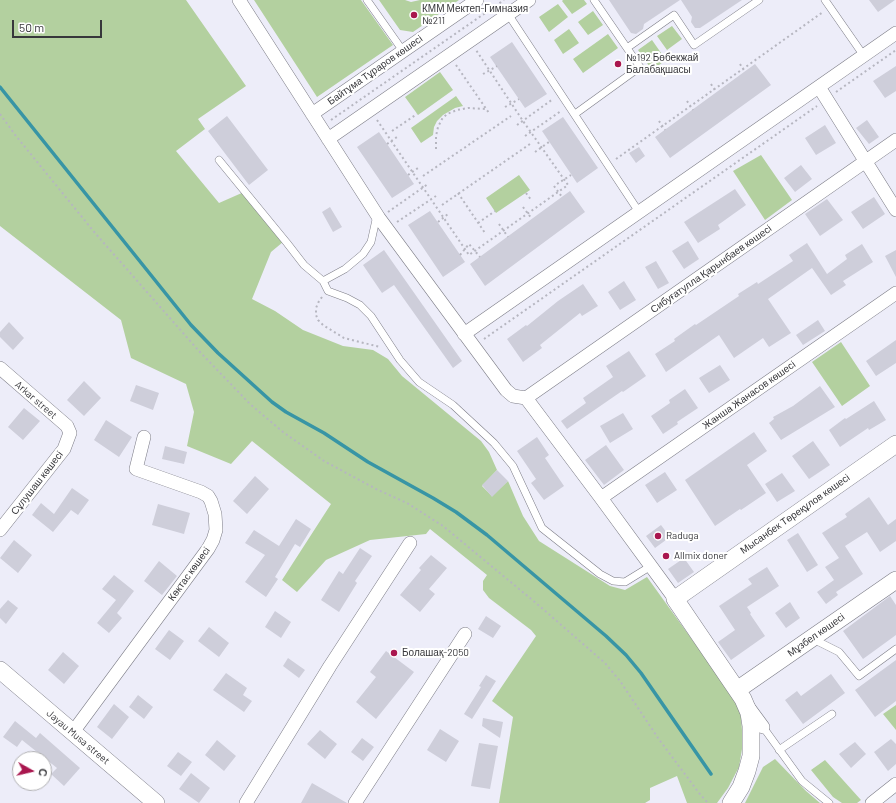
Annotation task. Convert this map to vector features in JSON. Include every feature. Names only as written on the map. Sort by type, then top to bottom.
[{"type":"street","points":[[239,0],[378,216],[506,390],[513,396],[526,398],[675,599],[763,728]]},
{"type":"street","name":"Байтұма Тұраров көшесі","points":[[312,114],[477,0]]},
{"type":"street","points":[[328,139],[529,0]]},
{"type":"street","points":[[464,334],[896,33]]},
{"type":"street","points":[[818,88],[896,210]]},
{"type":"street","name":"Сибуғатулла Қарынбаев көшесі","points":[[526,398],[896,140]]},
{"type":"street","name":"Жанша Жанасов көшесі","points":[[601,498],[896,293]]},
{"type":"street","name":"Arkar street","points":[[0,368],[66,426],[70,433]]},
{"type":"street","name":"Сұлушаш көшесі","points":[[0,530],[60,454],[67,443],[70,433]]},
{"type":"street","name":"Көктас көшесі","points":[[72,732],[208,549],[216,530],[215,514],[208,496],[201,492],[136,469],[144,436]]},
{"type":"street","name":"Мысанбек Төреқұлов көшесі","points":[[675,599],[896,444]]},
{"type":"street","points":[[246,803],[330,666],[410,543]]},
{"type":"street","name":"Мұзбел көшесі","points":[[740,694],[811,638],[896,580]]},
{"type":"street","points":[[355,803],[465,634]]},
{"type":"street","name":"Jayau Musa street","points":[[0,670],[156,803]]},
{"type":"street","points":[[731,803],[741,787],[751,756],[752,741],[749,713],[740,694]]},
{"type":"street","points":[[872,803],[896,784]]},
{"type":"lane","points":[[367,0],[403,51]]},
{"type":"lane","points":[[575,114],[640,67],[594,0]]},
{"type":"lane","points":[[627,48],[674,16],[694,45],[759,0]]},
{"type":"lane","points":[[825,0],[864,56]]},
{"type":"lane","points":[[508,14],[639,212]]},
{"type":"lane","points":[[219,160],[304,265],[323,281],[328,290],[360,305],[371,316],[400,360],[419,382],[453,404],[494,443],[513,466],[542,528],[600,574],[613,581],[625,582],[651,566]]},
{"type":"lane","points":[[323,281],[345,269],[363,254],[371,242],[378,216]]},
{"type":"lane","points":[[811,638],[839,652],[859,676],[896,649]]},
{"type":"lane","points":[[779,750],[832,714]]},
{"type":"lane","points":[[752,741],[754,732],[759,728],[763,728],[802,781],[829,803]]},
{"type":"path","points":[[320,127],[504,0]]},
{"type":"path","points":[[608,165],[830,7]]},
{"type":"path","points":[[373,108],[391,141],[469,255],[568,185],[470,41]]},
{"type":"path","points":[[474,347],[896,50]]},
{"type":"path","points":[[455,64],[489,113]]},
{"type":"path","points":[[740,64],[745,72]]},
{"type":"path","points":[[483,74],[497,66]]},
{"type":"path","points":[[711,84],[716,92]]},
{"type":"path","points":[[517,125],[561,93]]},
{"type":"path","points":[[505,107],[518,99]]},
{"type":"path","points":[[687,101],[693,110]]},
{"type":"path","points":[[525,136],[569,106]]},
{"type":"path","points":[[436,149],[438,126],[442,119],[448,114],[457,110],[468,108],[486,109]]},
{"type":"path","points":[[0,114],[16,136],[96,233],[199,350],[250,404],[283,432],[324,461],[378,490],[407,503],[443,526],[536,603],[605,663],[615,675],[658,738],[708,803]]},
{"type":"path","points":[[392,131],[417,114]]},
{"type":"path","points":[[422,176],[511,116]]},
{"type":"path","points":[[659,121],[665,130]]},
{"type":"path","points":[[387,144],[397,137]]},
{"type":"path","points":[[535,152],[549,142]]},
{"type":"path","points":[[442,204],[530,144]]},
{"type":"path","points":[[408,175],[418,168]]},
{"type":"path","points":[[562,197],[558,192],[556,185],[571,175]]},
{"type":"path","points":[[378,216],[428,184]]},
{"type":"path","points":[[458,193],[485,233]]},
{"type":"path","points":[[526,193],[532,201]]},
{"type":"path","points":[[387,228],[436,196]]},
{"type":"path","points":[[523,207],[532,219]]},
{"type":"path","points":[[478,223],[495,211]]},
{"type":"path","points":[[438,222],[448,214]]},
{"type":"path","points":[[499,224],[508,237]]},
{"type":"path","points":[[460,255],[469,244],[480,257]]},
{"type":"path","points":[[328,290],[319,301],[316,308],[316,315],[322,325],[344,338],[385,348],[400,360]]},
{"type":"green space","points":[[0,0],[186,0],[246,86],[198,119],[205,129],[176,151],[219,203],[244,192],[283,242],[271,252],[252,299],[275,311],[303,330],[343,346],[373,350],[388,359],[402,376],[481,441],[489,452],[497,470],[482,486],[492,496],[508,481],[523,516],[539,541],[610,586],[625,590],[647,577],[737,702],[741,717],[743,743],[739,767],[728,788],[717,803],[687,803],[677,776],[650,788],[650,800],[645,803],[499,803],[513,717],[492,701],[536,636],[531,630],[489,598],[483,590],[483,581],[487,575],[430,529],[426,534],[370,540],[326,560],[297,592],[282,580],[331,504],[252,441],[231,464],[187,446],[194,412],[186,384],[131,358],[121,320],[0,226]]},
{"type":"green space","points":[[254,0],[361,0],[393,45],[317,97]]},
{"type":"green space","name":"КММ Мектеп-Гимназия №211","points":[[379,0],[405,0],[411,2],[420,0],[459,0],[413,32],[400,30]]},
{"type":"green space","points":[[584,0],[587,4],[572,14],[562,1]]},
{"type":"green space","points":[[558,4],[568,17],[549,32],[539,17]]},
{"type":"green space","points":[[593,11],[603,25],[588,35],[578,22]]},
{"type":"green space","points":[[672,26],[682,39],[667,50],[657,36]]},
{"type":"green space","points":[[569,29],[579,43],[563,54],[554,40]]},
{"type":"green space","points":[[608,34],[618,48],[583,73],[573,59]]},
{"type":"green space","points":[[652,40],[666,60],[652,70],[638,50]]},
{"type":"green space","points":[[440,72],[453,90],[418,115],[405,97]]},
{"type":"green space","points":[[456,96],[463,106],[455,108],[443,115],[434,127],[433,135],[421,143],[411,128]]},
{"type":"green space","points":[[761,155],[792,200],[765,220],[733,171]]},
{"type":"green space","points":[[519,175],[530,190],[496,213],[486,198]]},
{"type":"green space","points":[[841,342],[870,386],[842,406],[812,362]]},
{"type":"green space","points":[[896,705],[896,730],[883,714]]},
{"type":"green space","points":[[775,759],[806,791],[820,803],[745,803],[763,767]]},
{"type":"green space","points":[[825,760],[861,800],[857,803],[842,803],[833,797],[811,770]]},
{"type":"building","points":[[609,0],[680,0],[644,24],[643,29],[636,34],[631,33]]},
{"type":"building","points":[[681,0],[742,0],[700,28],[695,28],[691,22],[692,17]]},
{"type":"building","points":[[869,0],[895,0],[878,12]]},
{"type":"building","points":[[512,42],[547,94],[525,108],[490,57]]},
{"type":"building","points":[[755,64],[771,85],[670,158],[655,137]]},
{"type":"building","points":[[896,66],[896,91],[885,98],[873,81]]},
{"type":"building","points":[[227,116],[268,170],[249,185],[208,131]]},
{"type":"building","points":[[563,117],[598,168],[577,183],[542,131]]},
{"type":"building","points":[[867,120],[879,137],[869,144],[856,128]]},
{"type":"building","points":[[825,125],[836,143],[816,155],[805,138]]},
{"type":"building","points":[[379,132],[414,184],[392,198],[357,147]]},
{"type":"building","points":[[639,147],[645,156],[636,163],[629,153]]},
{"type":"building","points":[[801,165],[812,179],[795,192],[784,178]]},
{"type":"building","points":[[735,189],[746,205],[718,225],[720,229],[698,243],[684,222]]},
{"type":"building","points":[[570,191],[585,212],[485,286],[470,264]]},
{"type":"building","points":[[874,197],[885,214],[863,229],[851,212]]},
{"type":"building","points":[[827,199],[843,220],[820,236],[805,214]]},
{"type":"building","points":[[330,207],[342,227],[333,232],[322,212]]},
{"type":"building","points":[[430,211],[465,262],[443,277],[408,225]]},
{"type":"building","points":[[688,241],[699,259],[684,269],[672,251]]},
{"type":"building","points":[[807,243],[827,274],[847,259],[845,255],[862,244],[873,262],[843,281],[846,285],[831,295],[812,268],[768,299],[791,333],[769,347],[763,338],[734,358],[719,335],[666,372],[655,354],[675,341],[674,339],[695,324],[696,325],[739,296],[738,294],[757,282],[758,284],[793,261],[789,255]]},
{"type":"building","points":[[384,250],[462,361],[453,368],[394,285],[382,293],[363,265]]},
{"type":"building","points":[[896,250],[896,277],[885,256]]},
{"type":"building","points":[[656,261],[669,283],[658,289],[645,267]]},
{"type":"building","points":[[624,281],[636,300],[620,310],[608,292]]},
{"type":"building","points":[[583,284],[598,306],[582,316],[580,313],[540,345],[542,348],[523,362],[507,339]]},
{"type":"building","points":[[818,320],[825,331],[803,345],[796,335]]},
{"type":"building","points":[[9,322],[24,338],[13,350],[0,337],[0,332]]},
{"type":"building","points":[[896,340],[896,363],[876,376],[866,361]]},
{"type":"building","points":[[629,351],[646,376],[567,429],[561,421],[586,403],[583,398],[613,377],[606,366]]},
{"type":"building","points":[[720,365],[730,380],[709,393],[699,378]]},
{"type":"building","points":[[84,381],[101,398],[84,416],[67,400]]},
{"type":"building","points":[[136,385],[159,393],[153,410],[130,401]]},
{"type":"building","points":[[820,386],[835,407],[781,440],[769,423],[774,419],[773,417],[793,406]]},
{"type":"building","points":[[685,389],[698,408],[677,422],[678,424],[663,434],[651,416],[670,403],[669,400]]},
{"type":"building","points":[[874,401],[886,420],[869,430],[868,428],[840,447],[829,430],[845,418],[846,419]]},
{"type":"building","points":[[24,408],[40,421],[23,440],[8,427]]},
{"type":"building","points":[[623,413],[633,429],[610,443],[600,426]]},
{"type":"building","points":[[106,420],[132,437],[119,457],[94,440]]},
{"type":"building","points":[[754,432],[767,451],[747,465],[766,493],[715,526],[685,480]]},
{"type":"building","points":[[537,437],[549,455],[545,458],[564,486],[544,500],[531,483],[536,479],[517,451]]},
{"type":"building","points":[[813,441],[830,465],[809,479],[792,456]]},
{"type":"building","points":[[606,445],[624,470],[604,485],[585,460]]},
{"type":"building","points":[[165,446],[187,452],[184,464],[162,459]]},
{"type":"building","points":[[497,470],[508,481],[492,497],[482,485]]},
{"type":"building","points":[[665,472],[677,490],[657,503],[645,485]]},
{"type":"building","points":[[782,473],[795,491],[777,502],[765,484]]},
{"type":"building","points":[[255,476],[269,489],[247,514],[233,501]]},
{"type":"building","points":[[72,488],[89,500],[78,515],[71,510],[53,532],[32,515],[41,503],[54,514]]},
{"type":"building","points":[[869,497],[888,525],[896,519],[896,541],[880,552],[867,532],[845,546],[863,574],[836,592],[838,595],[826,604],[817,592],[834,580],[825,567],[839,558],[822,533],[847,517],[845,514]]},
{"type":"building","points":[[158,504],[190,513],[184,534],[152,525]]},
{"type":"building","points":[[296,519],[311,529],[300,547],[295,544],[275,577],[278,579],[266,597],[245,582],[265,555],[245,543],[254,530],[279,546]]},
{"type":"building","points":[[661,525],[670,537],[655,548],[646,536]]},
{"type":"building","points":[[798,533],[818,565],[807,572],[787,540]]},
{"type":"building","points":[[14,540],[32,555],[18,573],[0,558]]},
{"type":"building","points":[[360,548],[372,556],[355,581],[357,583],[339,612],[321,600],[339,571],[343,574]]},
{"type":"building","points":[[431,555],[447,568],[429,589],[435,594],[420,612],[400,595],[421,570],[419,568]]},
{"type":"building","points":[[684,558],[694,572],[678,583],[668,569]]},
{"type":"building","points":[[159,561],[177,576],[162,595],[144,581]]},
{"type":"building","points":[[767,567],[779,586],[747,607],[765,636],[731,660],[718,642],[735,630],[719,606],[752,584],[748,579]]},
{"type":"building","points":[[114,575],[134,591],[117,613],[122,618],[109,633],[97,623],[116,600],[102,589]]},
{"type":"building","points":[[890,596],[896,605],[896,635],[863,659],[843,631]]},
{"type":"building","points":[[8,600],[18,608],[6,624],[0,618],[0,609]]},
{"type":"building","points":[[790,602],[800,618],[786,628],[775,613]]},
{"type":"building","points":[[275,611],[291,622],[281,638],[265,627]]},
{"type":"building","points":[[486,616],[501,626],[493,638],[478,629]]},
{"type":"building","points":[[209,627],[229,643],[219,657],[198,641]]},
{"type":"building","points":[[169,630],[184,641],[170,660],[155,649]]},
{"type":"building","points":[[386,651],[414,672],[376,719],[356,702],[376,677],[370,672]]},
{"type":"building","points":[[63,652],[79,666],[64,684],[48,670]]},
{"type":"building","points":[[288,658],[305,670],[299,678],[283,666]]},
{"type":"building","points":[[896,660],[896,701],[875,717],[855,690]]},
{"type":"building","points":[[226,673],[247,688],[243,695],[252,701],[244,712],[213,690]]},
{"type":"building","points":[[831,674],[845,693],[803,724],[785,700],[797,691],[801,696]]},
{"type":"building","points":[[486,675],[496,681],[472,719],[464,714],[481,687],[479,686]]},
{"type":"building","points":[[138,695],[153,707],[144,719],[129,707]]},
{"type":"building","points":[[114,704],[129,717],[112,739],[97,727]]},
{"type":"building","points":[[483,718],[503,722],[500,738],[482,726]]},
{"type":"building","points":[[15,721],[36,738],[40,733],[80,768],[64,786],[52,775],[57,768],[52,764],[52,751],[36,751],[22,740],[17,747],[3,737]]},
{"type":"building","points":[[440,729],[459,741],[446,762],[427,750]]},
{"type":"building","points":[[320,730],[337,744],[325,759],[307,744]]},
{"type":"building","points":[[362,738],[374,747],[363,761],[351,752]]},
{"type":"building","points":[[891,739],[896,744],[896,764],[888,771],[874,752]]},
{"type":"building","points":[[217,740],[236,756],[224,771],[205,755]]},
{"type":"building","points":[[855,742],[866,754],[851,768],[839,754]]},
{"type":"building","points":[[479,743],[498,746],[490,789],[471,786]]},
{"type":"building","points":[[178,752],[192,762],[181,776],[167,766]]},
{"type":"building","points":[[191,773],[210,788],[199,803],[179,789]]},
{"type":"building","points":[[312,783],[347,803],[301,803]]},
{"type":"waterway","points":[[0,87],[191,325],[218,353],[272,402],[286,412],[324,433],[368,462],[456,512],[487,535],[606,636],[626,655],[641,673],[711,774]]},
{"type":"place","name":"КММ Мектеп-Гимназия №211","points":[[414,15]]},
{"type":"place","name":"№192 Бөбекжай Балабақшасы","points":[[618,64]]},
{"type":"place","name":"Raduga","points":[[658,536]]},
{"type":"place","name":"Allmix doner","points":[[666,556]]},
{"type":"place","name":"Болашақ-2050","points":[[394,653]]}]
